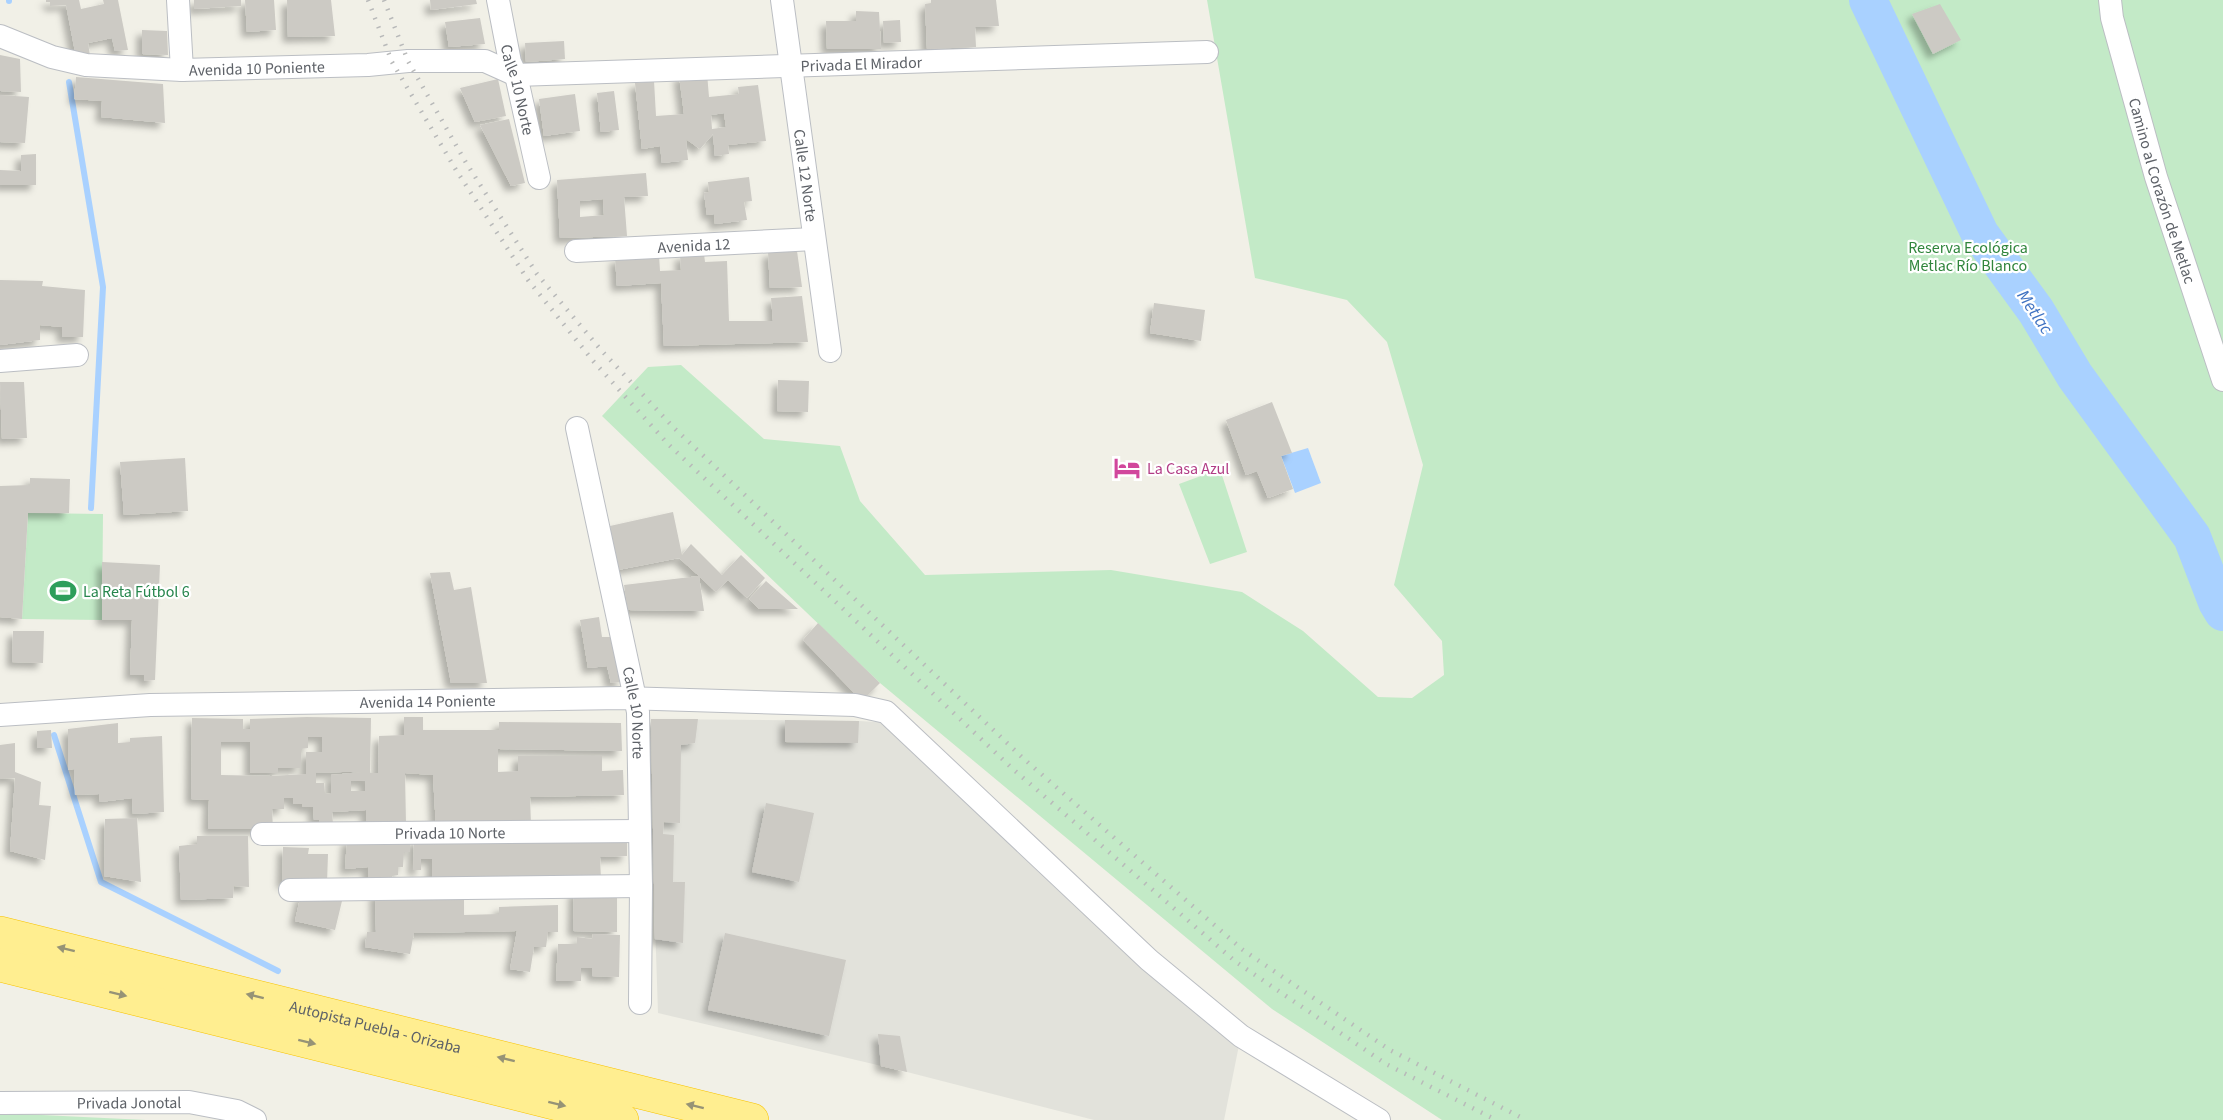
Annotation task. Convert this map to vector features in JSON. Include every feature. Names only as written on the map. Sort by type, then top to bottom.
[{"type":"highway","name":"Autopista Puebla - Orizaba","points":[[0,933],[752,1120]]},
{"type":"highway","name":"Autopista Puebla - Orizaba","points":[[0,965],[622,1120]]},
{"type":"street","points":[[178,0],[182,70]]},
{"type":"street","name":"Calle 10 Norte","points":[[498,0],[510,62],[516,75],[539,178]]},
{"type":"street","name":"Calle 12 Norte","points":[[782,0],[830,351]]},
{"type":"street","name":"Camino al Corazón de Metlac","points":[[2110,0],[2112,18],[2156,177],[2223,380]]},
{"type":"street","name":"Avenida 10 Poniente","points":[[0,36],[52,57],[86,65],[182,70],[368,65],[408,61],[485,61],[516,75]]},
{"type":"street","name":"Privada El Mirador","points":[[516,75],[790,64],[1012,60],[1207,52]]},
{"type":"street","name":"Avenida 12","points":[[576,250],[814,239]]},
{"type":"street","points":[[0,361],[77,355]]},
{"type":"street","name":"Calle 10 Norte","points":[[577,428],[633,698],[638,712],[641,886],[640,1003]]},
{"type":"street","name":"Avenida 14 Poniente","points":[[0,716],[150,705],[633,698],[855,705],[886,712],[1149,960],[1241,1036],[1379,1120]]},
{"type":"street","name":"Privada 10 Norte","points":[[262,834],[639,831]]},
{"type":"street","points":[[291,890],[641,886]]},
{"type":"street","name":"Privada Jonotal","points":[[0,1102],[189,1102],[237,1111],[255,1120]]},
{"type":"shaded area","points":[[651,719],[889,723],[1113,942],[1239,1045],[1224,1120],[1094,1120],[907,1072],[658,1013]]},
{"type":"green space","name":"Reserva Ecológica Metlac Río Blanco","points":[[1207,0],[2223,0],[2223,1120],[1442,1120],[1272,1009],[880,683],[602,416],[648,367],[681,365],[764,439],[840,446],[860,501],[925,575],[1111,570],[1242,592],[1303,631],[1378,697],[1412,698],[1444,675],[1442,641],[1394,585],[1423,465],[1387,342],[1347,300],[1255,278]]},
{"type":"green space","points":[[1220,469],[1247,552],[1210,564],[1179,484]]},
{"type":"green space","name":"La Reta Fútbol 6","points":[[28,513],[103,514],[102,620],[22,619]]},
{"type":"green space","points":[[0,1113],[146,1120],[0,1120]]},
{"type":"water","points":[[1308,448],[1321,483],[1295,493],[1281,456]]},
{"type":"building","points":[[46,0],[79,0],[81,9],[104,4],[103,0],[118,0],[128,50],[115,51],[112,38],[88,43],[90,56],[76,57],[66,5],[50,6],[50,2]]},
{"type":"building","points":[[194,0],[241,0],[241,6],[194,9]]},
{"type":"building","points":[[245,0],[274,0],[276,30],[247,32]]},
{"type":"building","points":[[287,0],[331,0],[335,36],[288,37]]},
{"type":"building","points":[[430,0],[476,0],[477,4],[431,10]]},
{"type":"building","points":[[931,0],[996,0],[999,26],[975,27],[976,47],[927,49],[925,4],[931,3]]},
{"type":"building","points":[[1940,4],[1961,40],[1933,54],[1912,14]]},
{"type":"building","points":[[856,11],[879,12],[881,49],[827,49],[826,21],[856,21]]},
{"type":"building","points":[[480,18],[485,44],[449,47],[445,22]]},
{"type":"building","points":[[900,20],[901,42],[884,43],[883,21]]},
{"type":"building","points":[[142,30],[167,31],[168,55],[142,54]]},
{"type":"building","points":[[564,41],[565,59],[526,62],[525,43]]},
{"type":"building","points":[[0,55],[20,59],[21,92],[0,91]]},
{"type":"building","points":[[707,73],[709,97],[739,94],[738,87],[758,85],[766,141],[728,145],[729,154],[715,156],[713,134],[700,149],[686,139],[688,160],[662,163],[660,146],[642,149],[635,83],[654,81],[656,116],[684,114],[679,75]],"holes":[[[724,113],[726,127],[712,129],[711,115]]]},
{"type":"building","points":[[76,77],[163,84],[165,123],[101,117],[102,101],[74,99]]},
{"type":"building","points":[[498,79],[506,116],[475,122],[460,88]]},
{"type":"building","points":[[614,91],[619,130],[601,132],[597,93]]},
{"type":"building","points":[[575,94],[580,131],[544,136],[539,99]]},
{"type":"building","points":[[0,95],[29,97],[25,143],[0,142]]},
{"type":"building","points":[[509,119],[525,183],[511,186],[480,125]]},
{"type":"building","points":[[36,154],[36,185],[0,185],[0,170],[21,171],[21,155]]},
{"type":"building","points":[[646,173],[648,196],[624,197],[627,236],[560,238],[557,180]],"holes":[[[603,199],[604,215],[580,217],[580,201]]]},
{"type":"building","points":[[749,177],[752,201],[744,202],[747,220],[715,224],[714,214],[707,215],[704,193],[709,192],[708,182]]},
{"type":"building","points":[[797,251],[802,287],[770,288],[768,252]]},
{"type":"building","points":[[704,254],[705,262],[727,261],[729,321],[773,321],[771,298],[802,296],[808,342],[664,346],[661,283],[617,286],[615,258],[659,255],[660,271],[681,270],[680,255]]},
{"type":"building","points":[[0,280],[43,281],[42,286],[85,290],[83,337],[62,337],[62,327],[40,325],[40,340],[0,345]]},
{"type":"building","points":[[1154,303],[1205,310],[1201,341],[1150,333]]},
{"type":"building","points":[[778,380],[809,381],[808,412],[777,411]]},
{"type":"building","points":[[0,382],[24,382],[27,438],[2,439]]},
{"type":"building","points":[[1272,402],[1292,453],[1281,456],[1293,489],[1268,498],[1257,471],[1246,475],[1226,420]]},
{"type":"building","points":[[185,458],[188,511],[124,515],[120,462]]},
{"type":"building","points":[[30,478],[70,479],[69,513],[28,513],[22,619],[0,617],[0,486],[30,485]]},
{"type":"building","points":[[673,512],[682,555],[691,544],[722,575],[741,555],[765,578],[747,598],[728,580],[716,592],[679,558],[618,570],[610,526]]},
{"type":"building","points":[[102,562],[160,565],[155,680],[144,681],[144,675],[130,675],[132,620],[102,620]]},
{"type":"building","points":[[450,572],[454,590],[471,587],[487,683],[451,683],[430,573]]},
{"type":"building","points":[[699,576],[704,611],[628,610],[624,585]]},
{"type":"building","points":[[766,581],[798,609],[759,609],[749,599]]},
{"type":"building","points":[[599,617],[602,637],[611,637],[623,682],[611,683],[607,666],[588,668],[580,620]]},
{"type":"building","points":[[818,623],[880,683],[862,701],[803,640]]},
{"type":"building","points":[[13,631],[44,631],[43,663],[12,662]]},
{"type":"building","points":[[404,717],[423,717],[423,730],[499,730],[499,722],[621,723],[622,751],[498,749],[498,772],[518,771],[518,756],[602,756],[602,771],[623,770],[624,795],[530,797],[531,825],[436,828],[433,775],[405,773],[406,824],[366,824],[366,810],[332,812],[333,824],[319,825],[319,820],[314,820],[313,807],[293,804],[293,798],[284,798],[284,809],[272,809],[273,829],[208,829],[209,800],[191,799],[192,718],[243,719],[243,729],[250,729],[250,719],[371,718],[370,773],[378,773],[379,736],[404,735]],"holes":[[[308,737],[322,737],[322,752],[306,752],[306,774],[221,775],[221,742],[250,742],[250,773],[278,773],[278,768],[301,768],[301,749],[308,748]],[[342,772],[362,772],[331,775],[331,794],[325,793],[324,783],[316,783],[316,773]],[[351,781],[365,781],[365,791],[351,791]]]},
{"type":"building","points":[[651,719],[698,719],[695,743],[681,745],[680,823],[664,822],[663,834],[674,835],[673,882],[685,882],[683,943],[655,939]]},
{"type":"building","points":[[785,720],[859,721],[858,743],[785,742]]},
{"type":"building","points":[[118,723],[118,743],[130,742],[130,738],[162,736],[164,812],[133,814],[132,798],[100,802],[99,794],[75,795],[74,769],[68,770],[68,729]]},
{"type":"building","points":[[51,730],[52,748],[37,748],[37,731]]},
{"type":"building","points":[[15,743],[15,772],[41,782],[39,805],[51,806],[45,860],[10,851],[15,778],[0,779],[0,745]]},
{"type":"building","points":[[766,803],[814,813],[799,882],[752,872]]},
{"type":"building","points":[[137,818],[141,882],[104,876],[105,819]]},
{"type":"building","points":[[197,836],[248,836],[249,887],[234,886],[233,898],[181,900],[179,846],[197,844]]},
{"type":"building","points":[[627,836],[627,856],[600,857],[601,880],[432,881],[432,859],[421,859],[421,870],[413,870],[414,839]]},
{"type":"building","points":[[347,839],[410,839],[410,852],[404,852],[403,867],[398,867],[398,875],[392,876],[393,881],[368,882],[368,867],[345,869]]},
{"type":"building","points":[[283,847],[309,848],[308,854],[328,854],[327,883],[282,883]]},
{"type":"building","points":[[574,890],[617,891],[617,932],[573,931]]},
{"type":"building","points":[[390,891],[389,900],[464,899],[464,915],[499,914],[499,907],[558,905],[558,932],[548,932],[546,947],[534,947],[530,972],[510,969],[517,931],[414,933],[410,954],[365,947],[367,932],[376,932],[375,892]]},
{"type":"building","points":[[301,894],[342,901],[335,930],[295,921]]},
{"type":"building","points":[[725,933],[846,960],[829,1036],[708,1010]]},
{"type":"building","points":[[593,934],[620,935],[619,977],[592,976],[592,968],[581,968],[581,981],[556,981],[558,944],[577,944],[577,937],[592,939]]},
{"type":"building","points":[[878,1034],[900,1036],[907,1072],[881,1066]]},
{"type":"waterway","name":"Metlac","points":[[1868,0],[1980,234],[2036,311],[2075,376],[2192,537],[2223,612]]},
{"type":"waterway","points":[[69,82],[103,287],[91,508]]},
{"type":"waterway","points":[[54,735],[101,882],[278,971]]},
{"type":"railway","points":[[368,0],[392,62],[456,170],[528,280],[594,362],[668,444],[1014,770],[1236,962],[1386,1064],[1496,1120]]},
{"type":"railway","points":[[384,0],[408,61],[465,161],[537,274],[601,350],[674,428],[1024,759],[1243,950],[1390,1050],[1526,1120]]},
{"type":"place","name":"La Casa Azul","points":[[1127,468]]},
{"type":"place","name":"La Reta Fútbol 6","points":[[63,591]]}]
